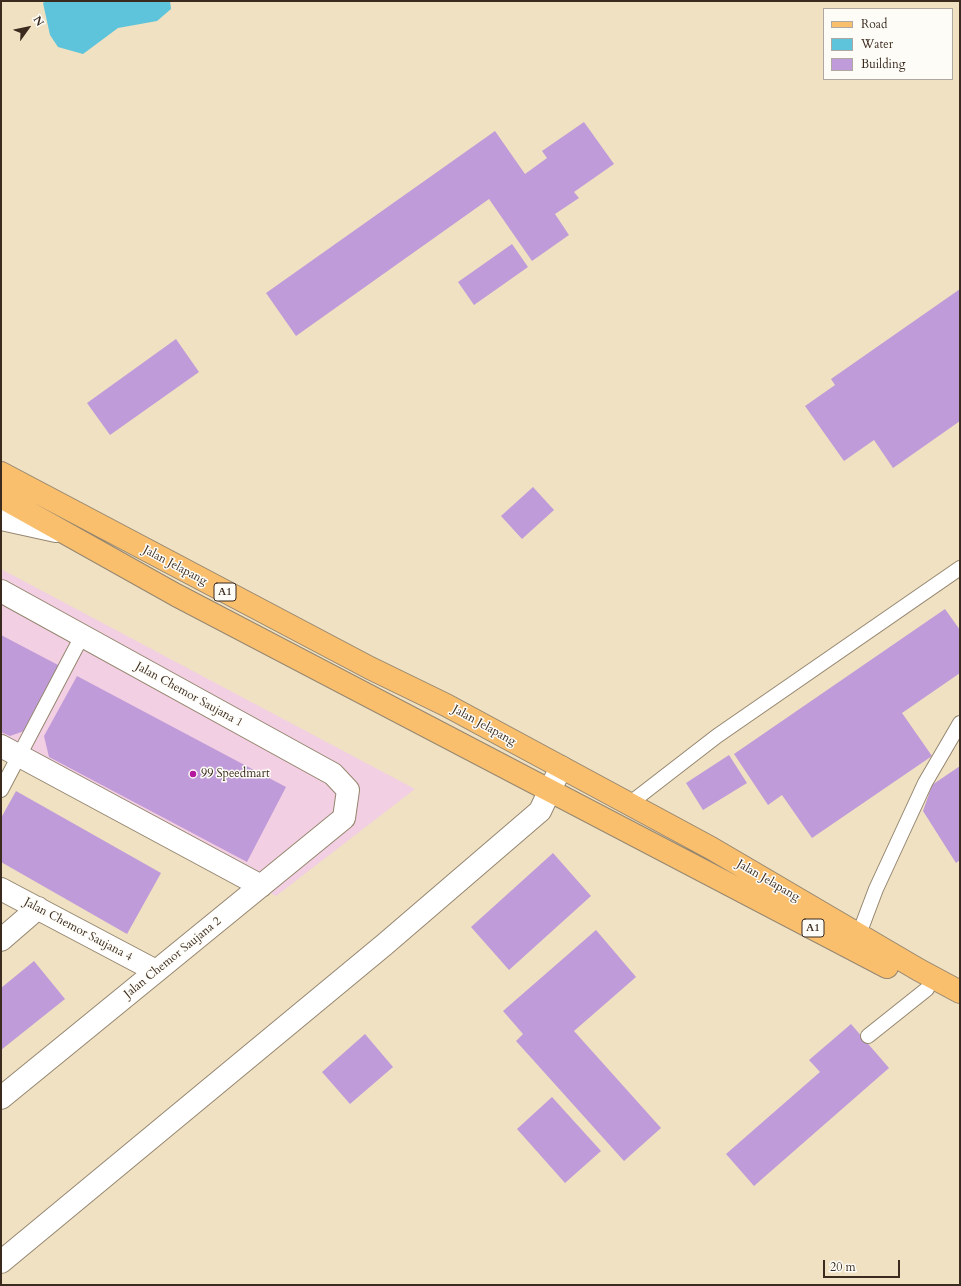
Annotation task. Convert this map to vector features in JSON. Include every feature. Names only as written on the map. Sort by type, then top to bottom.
[{"type":"main road","name":"Jalan Jelapang","points":[[1,473],[342,653],[446,705],[711,848],[919,970],[960,992]]},
{"type":"main road","name":"Jalan Jelapang","points":[[1,497],[176,595],[548,792],[814,928],[960,1007]]},
{"type":"street","points":[[1,519],[69,535]]},
{"type":"street","name":"Jalan Chemor Saujana 1","points":[[1,591],[333,774],[348,790],[344,818]]},
{"type":"street","points":[[10,751],[261,886]]},
{"type":"street","points":[[1,1262],[384,946],[540,811],[561,767]]},
{"type":"street","name":"Jalan Chemor Saujana 2","points":[[1,1098],[344,818]]},
{"type":"street","name":"Jalan Chemor Saujana 4","points":[[1,889],[156,972]]},
{"type":"street","points":[[1,940],[38,908]]},
{"type":"lane","points":[[629,804],[717,736],[960,568]]},
{"type":"lane","points":[[1,790],[10,751],[82,636]]},
{"type":"lane","points":[[859,934],[876,889],[925,783],[960,724]]},
{"type":"lane","points":[[868,1036],[927,989]]},
{"type":"shaded area","points":[[1,569],[415,789],[276,896],[1,753]]},
{"type":"water","points":[[46,1],[170,1],[171,9],[157,21],[118,28],[83,54],[58,47],[50,35],[43,3]]},
{"type":"building","points":[[584,122],[614,164],[574,192],[579,198],[555,214],[569,235],[532,261],[489,199],[296,336],[266,293],[495,131],[525,174],[547,158],[542,151]]},
{"type":"building","points":[[512,244],[528,267],[474,305],[458,282]]},
{"type":"building","points":[[960,289],[960,421],[893,468],[874,440],[844,461],[805,406],[835,385],[831,379]]},
{"type":"building","points":[[176,339],[199,372],[110,435],[87,403]]},
{"type":"building","points":[[533,487],[554,510],[522,539],[501,516]]},
{"type":"building","points":[[945,609],[960,630],[960,673],[902,713],[932,756],[812,838],[782,795],[768,805],[734,754]]},
{"type":"building","points":[[1,635],[60,666],[27,730],[10,736],[1,732]]},
{"type":"building","points":[[77,676],[286,787],[247,862],[49,757],[44,736]]},
{"type":"building","points":[[729,755],[747,783],[703,810],[686,783]]},
{"type":"building","points":[[960,766],[960,860],[956,863],[923,811],[932,785]]},
{"type":"building","points":[[16,791],[161,873],[127,934],[1,862],[1,818]]},
{"type":"building","points":[[553,853],[591,896],[509,970],[471,927]]},
{"type":"building","points":[[596,930],[636,977],[574,1031],[661,1128],[624,1161],[516,1041],[523,1034],[503,1011]]},
{"type":"building","points":[[34,961],[65,999],[1,1050],[1,988]]},
{"type":"building","points":[[851,1024],[889,1068],[754,1186],[726,1154],[820,1072],[809,1060]]},
{"type":"building","points":[[365,1034],[393,1067],[350,1104],[322,1072]]},
{"type":"building","points":[[552,1097],[601,1151],[565,1183],[517,1129]]},
{"type":"place","name":"99 Speedmart","points":[[193,774]]}]
